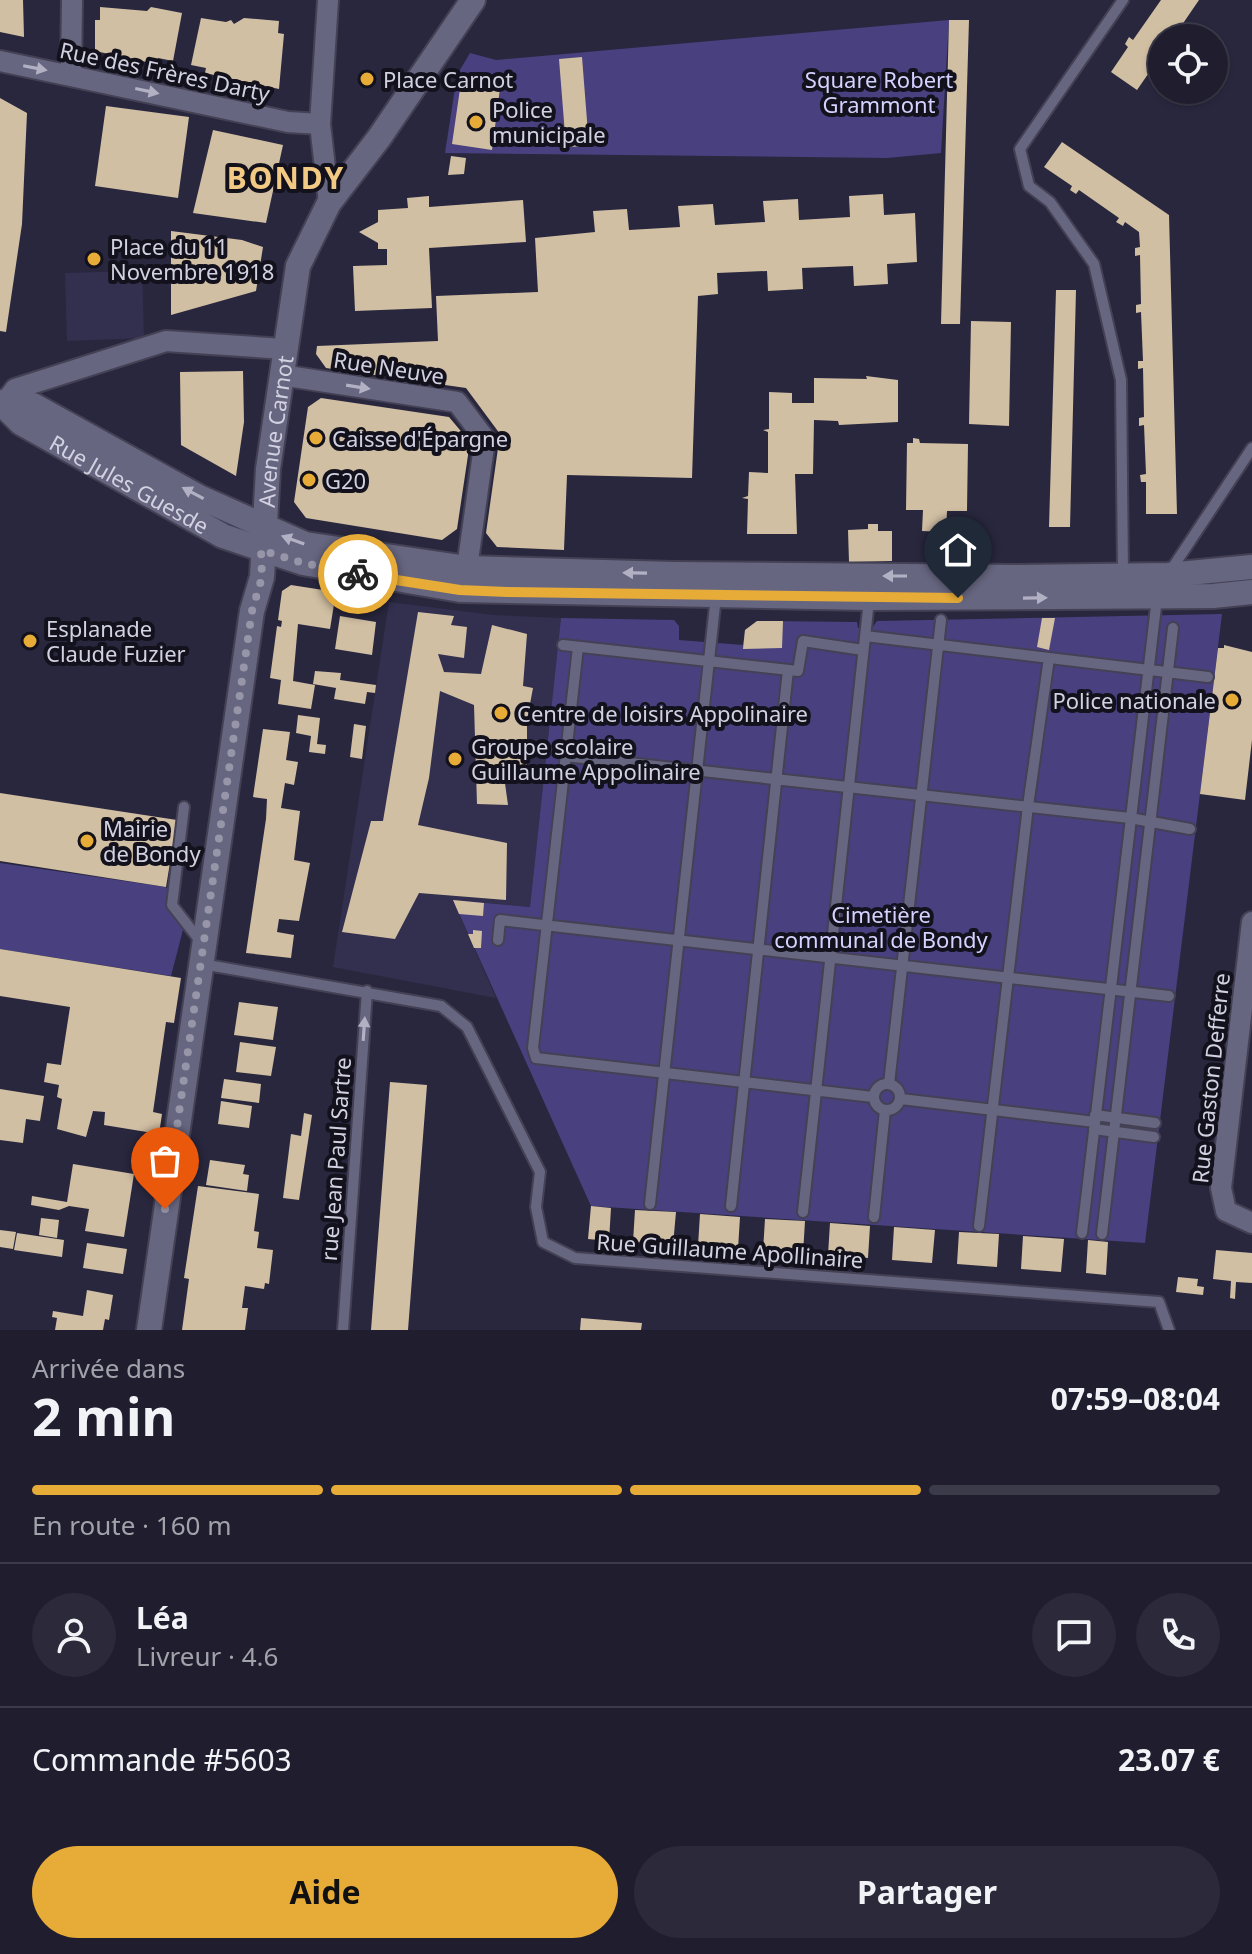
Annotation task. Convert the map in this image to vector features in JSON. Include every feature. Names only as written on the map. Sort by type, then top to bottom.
[{"type":"street","points":[[71,75],[72,0]]},
{"type":"street","points":[[328,0],[320,124],[329,203]]},
{"type":"street","name":"Avenue Carnot","points":[[149,1330],[252,611],[262,577],[262,539],[284,349],[298,266],[329,203],[379,138],[473,0]]},
{"type":"street","name":"Rue des Frères Darty","points":[[0,61],[288,122],[320,124]]},
{"type":"street","points":[[2,403],[15,389],[166,341],[284,349]]},
{"type":"street","name":"Rue Neuve","points":[[281,375],[457,402],[485,439],[467,568]]},
{"type":"street","name":"Rue Jules Guesde","points":[[2,403],[33,405],[262,539]]},
{"type":"street","points":[[262,539],[467,568],[727,575],[1123,576],[1162,586],[1252,567]]},
{"type":"street","points":[[262,539],[303,563],[460,590],[869,598],[1162,586],[1252,592]]},
{"type":"street","name":"Rue Gaston Defferre","points":[[1252,922],[1221,1188],[1226,1211],[1252,1223]]},
{"type":"lane","points":[[1123,0],[1020,149],[1029,186],[1050,202],[1094,264],[1121,380],[1123,576]]},
{"type":"lane","points":[[1082,1233],[1148,670],[1162,586],[1252,448]]},
{"type":"lane","points":[[650,1204],[716,596]]},
{"type":"lane","points":[[803,1212],[869,598]]},
{"type":"lane","points":[[889,1084],[941,620]]},
{"type":"lane","points":[[1102,1234],[1173,628]]},
{"type":"lane","points":[[865,636],[1208,677]]},
{"type":"lane","points":[[563,645],[798,671],[803,641],[863,650]]},
{"type":"lane","points":[[578,647],[533,1048],[536,1058],[873,1097]]},
{"type":"lane","points":[[979,1226],[1028,806],[1049,658]]},
{"type":"lane","points":[[731,1206],[788,670]]},
{"type":"lane","points":[[565,756],[1028,806],[1130,818],[1190,829]]},
{"type":"lane","points":[[184,807],[172,905],[202,954]]},
{"type":"lane","points":[[185,922],[209,903]]},
{"type":"lane","points":[[498,940],[500,920],[1169,996]]},
{"type":"lane","name":"Rue Guillaume Apollinaire","points":[[202,954],[441,1006],[467,1027],[540,1172],[536,1207],[543,1242],[575,1258],[1159,1302],[1169,1330]]},
{"type":"lane","name":"rue Jean Paul Sartre","points":[[343,1330],[367,991]]},
{"type":"lane","points":[[889,1084],[898,1089],[901,1099],[895,1108],[885,1110],[875,1103],[873,1097],[878,1087],[889,1084]]},
{"type":"lane","points":[[901,1099],[1095,1122],[1116,1118],[1155,1123]]},
{"type":"lane","points":[[874,1217],[885,1110]]},
{"type":"lane","points":[[1095,1122],[1115,1131],[1154,1137]]},
{"type":"shaded area","points":[[142,271],[144,338],[67,341],[65,273]]},
{"type":"shaded area","name":"Groupe scolaire Guillaume Appolinaire","points":[[389,602],[493,615],[561,618],[530,907],[453,900],[496,998],[333,967]]},
{"type":"green space","name":"Square Robert Grammont","points":[[949,20],[941,153],[887,158],[445,153],[457,75],[470,53],[496,60]]},
{"type":"green space","name":"Cimetière communal de Bondy","points":[[1222,614],[1145,1243],[591,1206],[453,900],[530,907],[561,618],[674,620],[679,626],[679,640],[743,645],[745,630],[757,621],[857,622],[858,628],[872,628],[877,621]]},
{"type":"green space","points":[[0,863],[166,887],[185,922],[171,976],[0,949]]},
{"type":"building","points":[[0,0],[23,0],[24,37],[0,32]]},
{"type":"building","points":[[1161,0],[1199,0],[1183,24],[1148,24],[1148,74],[1137,90],[1111,72],[1128,47],[1125,44],[1129,37],[1133,40]]},
{"type":"building","points":[[100,7],[147,11],[151,7],[182,13],[173,61],[158,58],[156,64],[95,51],[95,20],[100,20]]},
{"type":"building","points":[[201,18],[231,20],[234,24],[244,18],[279,21],[278,33],[284,34],[279,89],[205,73],[206,68],[191,65]]},
{"type":"building","points":[[949,20],[969,20],[960,324],[941,324]]},
{"type":"building","points":[[582,57],[589,146],[566,147],[559,59]]},
{"type":"building","name":"Police municipale","points":[[461,82],[500,88],[492,150],[452,144]]},
{"type":"building","points":[[0,98],[27,113],[22,224],[6,332],[0,331]]},
{"type":"building","points":[[106,106],[189,117],[178,198],[95,186]]},
{"type":"building","points":[[213,130],[283,145],[266,223],[193,213]]},
{"type":"building","points":[[1062,142],[1169,215],[1177,514],[1146,514],[1146,482],[1141,482],[1140,475],[1146,474],[1144,425],[1139,426],[1139,418],[1144,417],[1143,368],[1138,369],[1138,361],[1143,361],[1141,312],[1136,313],[1136,305],[1141,304],[1140,255],[1135,256],[1135,248],[1140,247],[1139,232],[1125,222],[1123,226],[1116,222],[1119,218],[1079,190],[1076,194],[1070,190],[1072,186],[1044,167]]},
{"type":"building","points":[[451,156],[466,158],[464,174],[448,175]]},
{"type":"building","points":[[883,194],[884,215],[915,213],[917,262],[887,264],[888,284],[854,286],[853,266],[802,268],[803,289],[768,291],[767,271],[717,273],[718,294],[698,296],[692,478],[567,475],[564,550],[497,547],[486,533],[500,434],[466,388],[326,368],[316,354],[317,346],[438,341],[436,296],[538,292],[535,238],[595,232],[593,211],[627,209],[629,230],[680,227],[678,206],[713,204],[715,225],[765,222],[763,201],[798,199],[799,220],[850,217],[849,196]]},
{"type":"building","points":[[429,196],[429,207],[523,200],[526,242],[429,248],[432,308],[355,311],[353,266],[387,265],[387,249],[378,249],[378,243],[359,232],[378,222],[378,210],[408,208],[407,198]]},
{"type":"building","points":[[171,231],[242,240],[263,247],[256,291],[171,315]]},
{"type":"building","points":[[1056,290],[1076,290],[1070,527],[1049,527]]},
{"type":"building","points":[[971,321],[1011,322],[1009,426],[969,424]]},
{"type":"building","points":[[243,371],[244,422],[236,476],[181,445],[180,372]]},
{"type":"building","points":[[866,376],[898,380],[898,422],[839,425],[838,421],[814,420],[813,474],[795,474],[797,534],[747,534],[748,499],[742,498],[748,496],[749,472],[768,473],[768,432],[763,430],[769,429],[769,392],[792,393],[792,403],[814,403],[814,378],[867,379]]},
{"type":"building","points":[[321,398],[449,417],[470,442],[457,529],[442,540],[306,518],[294,502],[308,407]]},
{"type":"building","points":[[913,438],[919,439],[920,443],[968,444],[967,511],[947,511],[946,532],[922,531],[923,510],[906,510],[907,443],[913,443]]},
{"type":"building","points":[[868,524],[878,524],[878,531],[892,531],[892,561],[849,562],[848,530],[868,529]]},
{"type":"building","points":[[291,585],[336,592],[330,629],[298,624],[293,681],[315,685],[311,709],[278,704],[281,680],[270,678],[277,626],[281,627],[282,621],[278,620],[282,591]]},
{"type":"building","points":[[418,612],[454,616],[451,625],[467,627],[464,658],[438,654],[444,672],[481,674],[492,625],[527,634],[523,686],[533,688],[527,720],[527,772],[503,769],[508,805],[477,804],[474,705],[440,691],[429,778],[418,825],[507,843],[506,900],[419,893],[395,939],[342,932],[371,821],[383,821]]},
{"type":"building","points":[[340,616],[376,622],[372,655],[335,649]]},
{"type":"building","points":[[1042,618],[1055,618],[1049,650],[1037,647]]},
{"type":"building","points":[[757,621],[783,621],[782,648],[743,649],[745,630]]},
{"type":"building","name":"Police nationale","points":[[1224,645],[1252,652],[1252,740],[1245,800],[1200,794],[1218,648],[1224,648]]},
{"type":"building","points":[[315,671],[341,673],[340,680],[376,685],[375,693],[367,692],[365,704],[334,699],[336,688],[313,684]]},
{"type":"building","points":[[298,715],[320,718],[317,744],[326,745],[325,754],[309,752],[311,736],[296,733]]},
{"type":"building","points":[[354,724],[366,726],[362,759],[350,757]]},
{"type":"building","points":[[263,729],[290,732],[286,760],[298,762],[294,785],[285,783],[281,808],[300,811],[294,860],[310,863],[299,921],[279,919],[277,932],[294,935],[291,958],[246,953],[266,819],[267,799],[253,797]]},
{"type":"building","name":"Mairie de Bondy","points":[[0,793],[177,820],[166,887],[0,861]]},
{"type":"building","points":[[453,900],[484,903],[483,916],[459,914]]},
{"type":"building","points":[[473,930],[482,931],[481,948],[474,948],[468,934],[473,934]]},
{"type":"building","points":[[0,949],[181,978],[174,1023],[166,1022],[153,1112],[162,1114],[159,1134],[104,1125],[105,1112],[93,1111],[86,1137],[57,1129],[62,1099],[57,1097],[59,1085],[44,1082],[47,1063],[61,1065],[70,1007],[0,996]]},
{"type":"building","points":[[239,1002],[278,1007],[273,1040],[234,1035]]},
{"type":"building","points":[[240,1042],[276,1047],[271,1076],[236,1072]]},
{"type":"building","points":[[224,1079],[261,1084],[259,1103],[221,1098]]},
{"type":"building","points":[[390,1082],[427,1085],[408,1330],[371,1330]]},
{"type":"building","points":[[0,1089],[44,1096],[40,1121],[26,1119],[23,1143],[0,1140]]},
{"type":"building","points":[[221,1101],[252,1106],[249,1128],[218,1124]]},
{"type":"building","points":[[304,1113],[312,1115],[299,1200],[283,1198],[291,1134],[301,1136]]},
{"type":"building","points":[[210,1160],[245,1165],[243,1174],[249,1175],[247,1191],[206,1185]]},
{"type":"building","points":[[73,1164],[134,1174],[124,1237],[85,1231],[89,1209],[69,1206],[59,1210],[31,1205],[32,1196],[67,1202]]},
{"type":"building","points":[[198,1186],[259,1194],[254,1231],[259,1232],[257,1248],[273,1250],[269,1284],[265,1283],[264,1289],[245,1286],[242,1308],[248,1308],[245,1330],[182,1330],[189,1279],[184,1278]]},
{"type":"building","points":[[591,1206],[611,1208],[609,1241],[588,1239]]},
{"type":"building","points":[[635,1210],[676,1212],[673,1245],[633,1242]]},
{"type":"building","points":[[700,1214],[740,1217],[738,1249],[698,1246]]},
{"type":"building","points":[[41,1218],[59,1220],[57,1238],[39,1235]]},
{"type":"building","points":[[765,1219],[805,1221],[803,1254],[763,1251]]},
{"type":"building","points":[[830,1223],[870,1226],[868,1258],[828,1255]]},
{"type":"building","points":[[894,1227],[935,1230],[932,1263],[892,1260]]},
{"type":"building","points":[[0,1230],[16,1232],[13,1249],[0,1247]]},
{"type":"building","points":[[959,1232],[999,1234],[997,1267],[957,1264]]},
{"type":"building","points":[[17,1233],[64,1240],[62,1257],[14,1250]]},
{"type":"building","points":[[1023,1236],[1064,1239],[1061,1272],[1021,1269]]},
{"type":"building","points":[[1088,1240],[1108,1242],[1106,1275],[1086,1273]]},
{"type":"building","points":[[87,1243],[127,1249],[123,1274],[83,1268]]},
{"type":"building","points":[[1216,1250],[1252,1253],[1252,1283],[1236,1282],[1235,1299],[1230,1298],[1231,1281],[1213,1279]]},
{"type":"building","points":[[1178,1277],[1198,1279],[1197,1286],[1204,1287],[1203,1295],[1176,1292]]},
{"type":"building","points":[[87,1290],[113,1295],[109,1320],[105,1319],[103,1330],[55,1330],[57,1318],[52,1317],[53,1311],[83,1316]]},
{"type":"building","points":[[581,1318],[642,1323],[641,1330],[580,1330]]},
{"type":"way so far","points":[[165,1209],[252,611],[262,577],[261,550],[303,563],[358,574]]},
{"type":"place","name":"Place Carnot","points":[[367,79]]},
{"type":"place","name":"Police municipale","points":[[476,122]]},
{"type":"place","name":"Place du 11 Novembre 1918","points":[[94,259]]},
{"type":"place","name":"Caisse d'Épargne","points":[[316,438]]},
{"type":"place","name":"G20","points":[[309,480]]},
{"type":"place","name":"Esplanade Claude Fuzier","points":[[30,641]]},
{"type":"place","name":"Police nationale","points":[[1232,700]]},
{"type":"place","name":"Centre de loisirs Appolinaire","points":[[501,713]]},
{"type":"place","name":"Groupe scolaire Guillaume Appolinaire","points":[[455,759]]},
{"type":"place","name":"Mairie de Bondy","points":[[87,841]]},
{"type":"district","name":"BONDY","points":[[286,177]]},
{"type":"route","points":[[358,574],[460,590],[507,592],[618,596],[958,598]]}]
